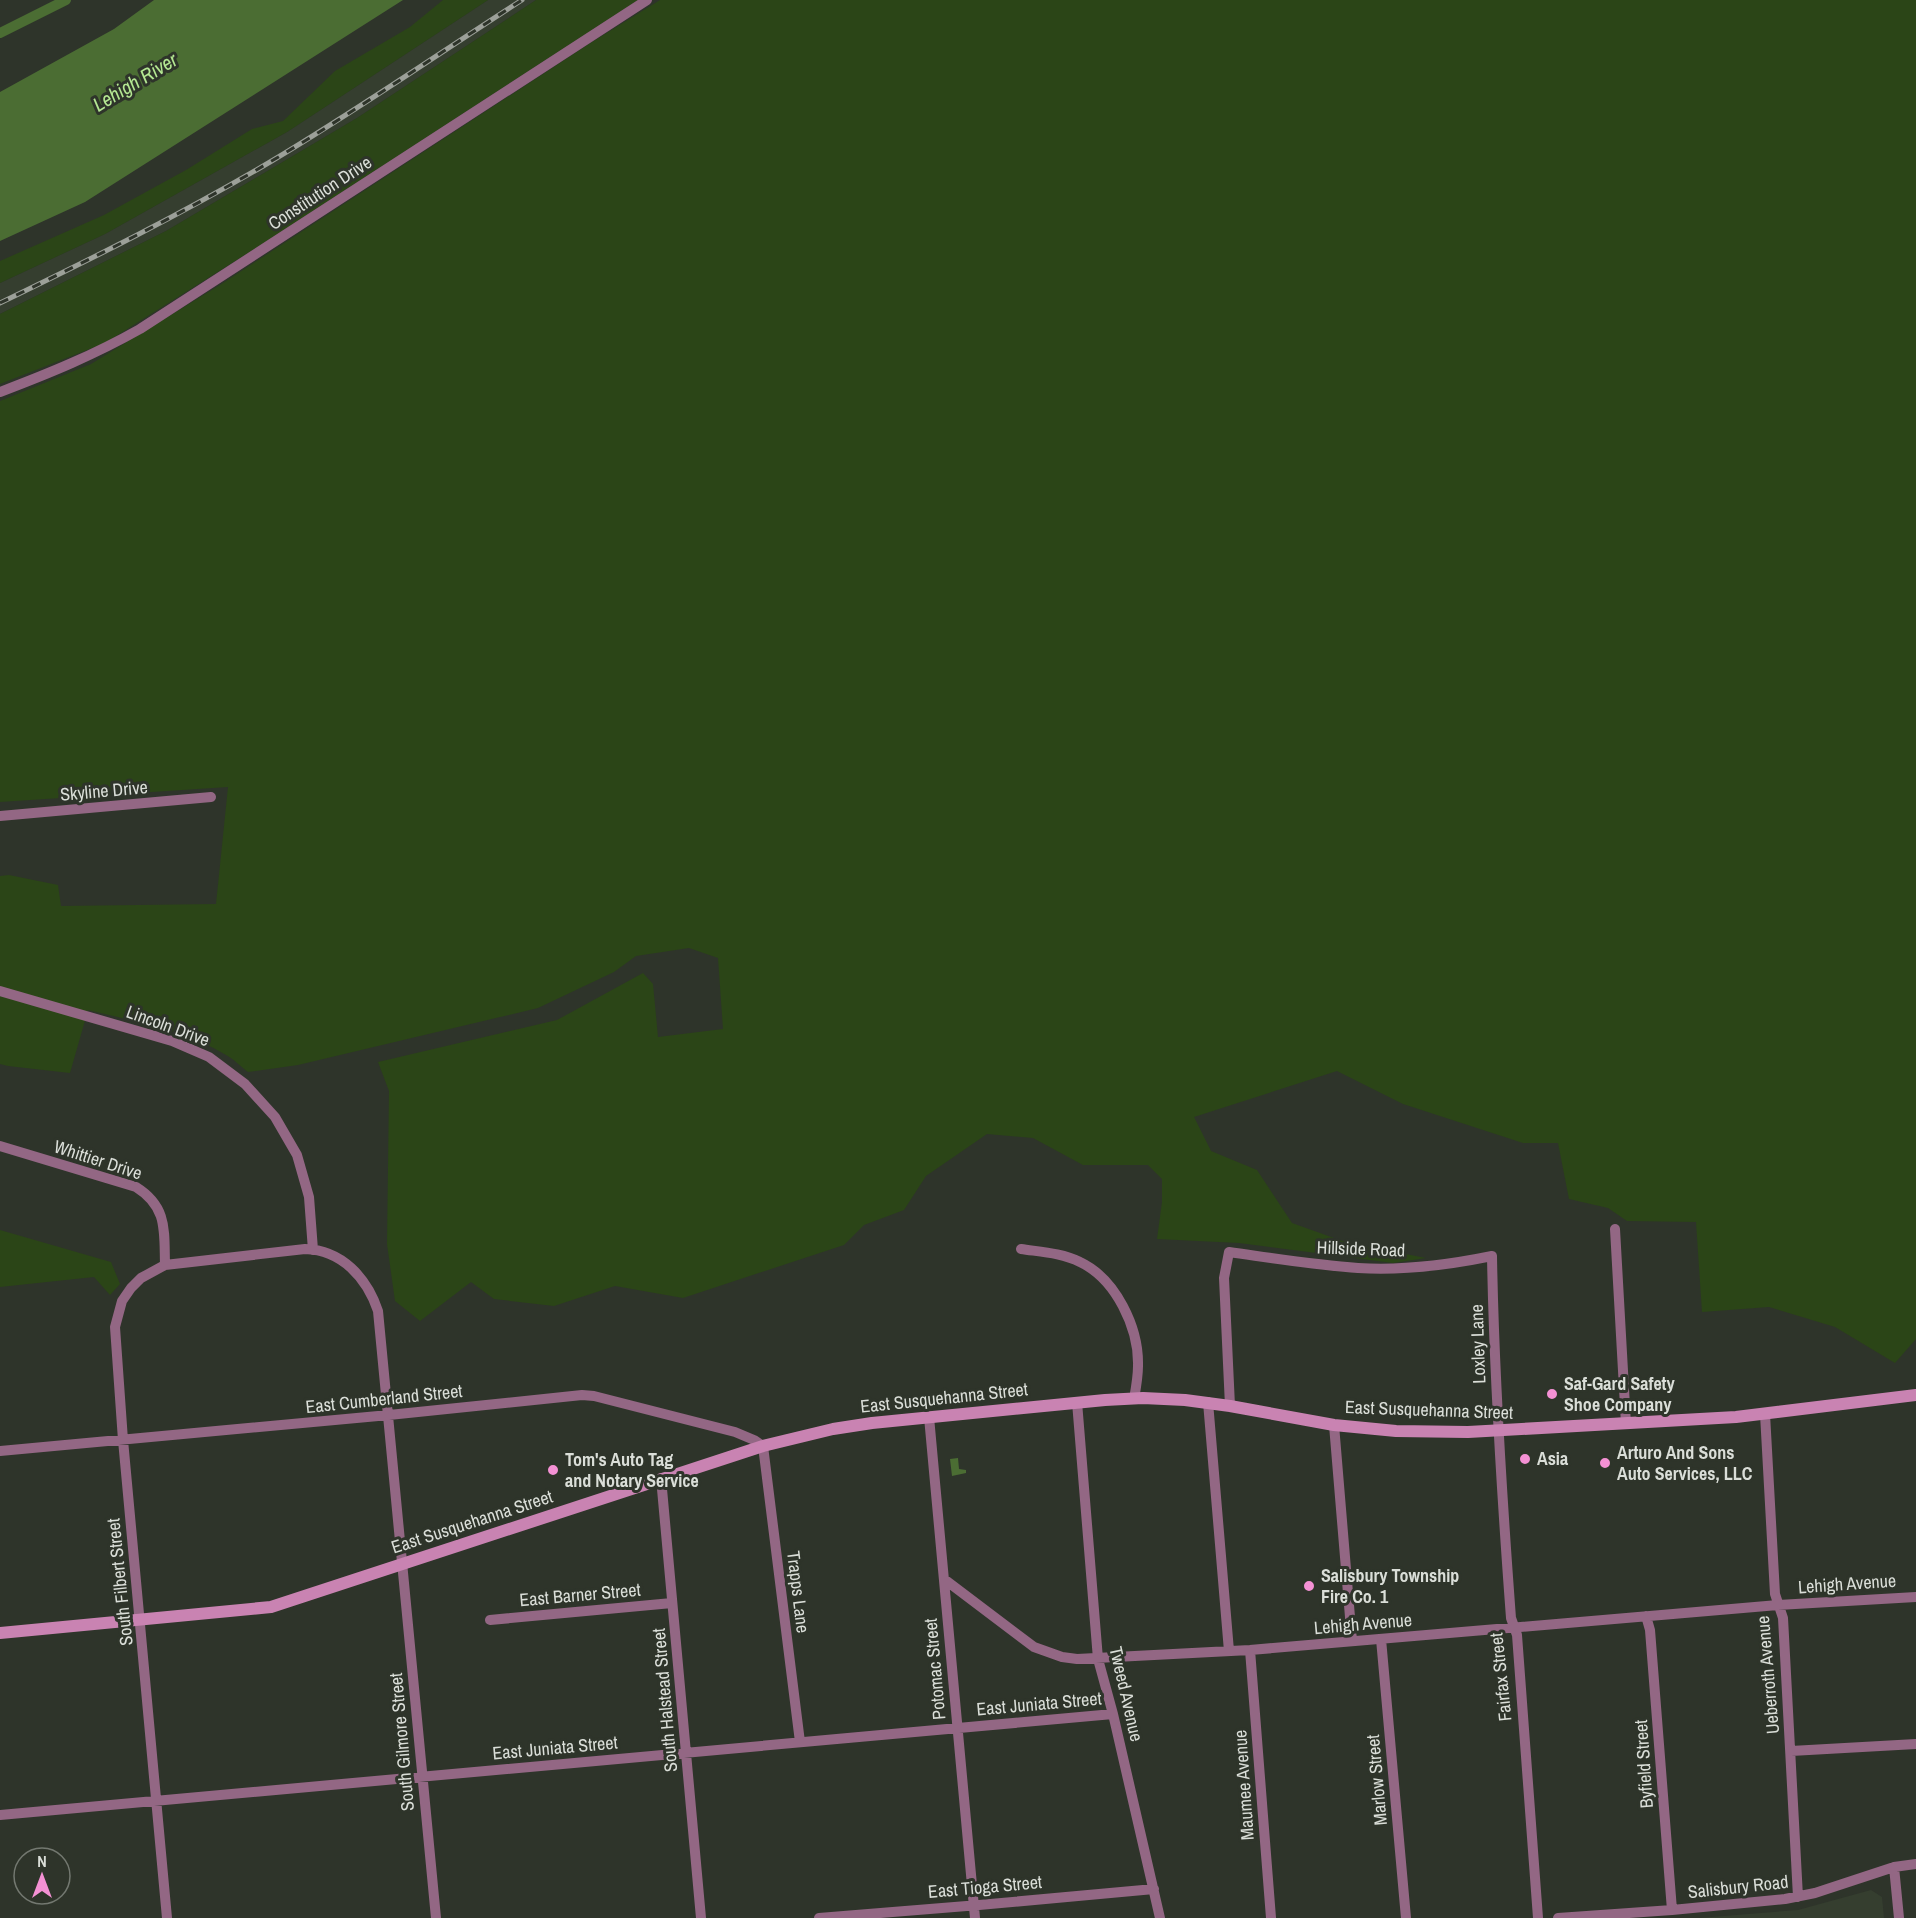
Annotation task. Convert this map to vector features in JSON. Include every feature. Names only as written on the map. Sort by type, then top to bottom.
[{"type":"main road","name":"East Susquehanna Street","points":[[0,1633],[271,1607],[763,1446],[833,1430],[929,1417],[1077,1402],[1134,1399],[1208,1402],[1334,1425],[1396,1431],[1497,1432],[1765,1414],[1916,1395]]},
{"type":"street","name":"Constitution Drive","points":[[0,392],[73,364],[140,329],[646,0]]},
{"type":"street","name":"Skyline Drive","points":[[0,816],[211,797]]},
{"type":"street","name":"Lincoln Drive","points":[[0,991],[172,1041],[209,1058],[245,1084],[275,1117],[297,1155],[309,1197],[313,1250]]},
{"type":"street","name":"Whittier Drive","points":[[0,1146],[136,1187],[146,1194],[153,1201],[163,1220],[165,1265]]},
{"type":"street","points":[[1615,1229],[1626,1424]]},
{"type":"street","points":[[1022,1249],[1073,1258],[1091,1268],[1109,1285],[1132,1329],[1138,1366],[1134,1399]]},
{"type":"street","points":[[165,1265],[313,1250],[331,1254],[345,1262],[356,1272],[373,1297],[380,1326],[388,1415]]},
{"type":"street","name":"Hillside Road","points":[[1230,1406],[1224,1278],[1229,1252],[1360,1268],[1438,1265],[1492,1256]]},
{"type":"street","name":"Loxley Lane","points":[[1492,1256],[1497,1432]]},
{"type":"street","name":"South Filbert Street","points":[[165,1265],[151,1271],[136,1283],[122,1300],[114,1339],[167,1918]]},
{"type":"street","name":"East Cumberland Street","points":[[0,1451],[582,1395],[594,1396],[735,1432],[763,1446]]},
{"type":"street","name":"Tweed Avenue","points":[[1077,1402],[1098,1659],[1160,1918]]},
{"type":"street","points":[[1208,1402],[1229,1651]]},
{"type":"street","name":"Ueberroth Avenue","points":[[1765,1414],[1775,1594],[1783,1617],[1798,1897]]},
{"type":"street","name":"South Gilmore Street","points":[[388,1415],[436,1918]]},
{"type":"street","name":"Potomac Street","points":[[929,1417],[975,1918]]},
{"type":"street","points":[[1334,1425],[1352,1641]]},
{"type":"street","name":"Fairfax Street","points":[[1497,1432],[1511,1618],[1517,1635],[1538,1918]]},
{"type":"street","name":"Trapps Lane","points":[[763,1446],[800,1742]]},
{"type":"street","name":"South Halstead Street","points":[[661,1478],[701,1918]]},
{"type":"street","name":"Lehigh Avenue","points":[[944,1580],[1034,1647],[1062,1658],[1098,1659],[1250,1650],[1778,1605],[1916,1597]]},
{"type":"street","name":"East Barner Street","points":[[490,1620],[672,1604]]},
{"type":"street","name":"Byfield Street","points":[[1646,1616],[1650,1630],[1672,1910]]},
{"type":"street","name":"Marlow Street","points":[[1381,1639],[1406,1918]]},
{"type":"street","name":"Maumee Avenue","points":[[1250,1650],[1271,1918]]},
{"type":"street","name":"East Juniata Street","points":[[0,1815],[1113,1714]]},
{"type":"street","points":[[1791,1751],[1916,1744]]},
{"type":"street","name":"Salisbury Road","points":[[1558,1918],[1672,1910],[1798,1897],[1894,1867],[1916,1864]]},
{"type":"street","points":[[1894,1867],[1899,1918]]},
{"type":"street","name":"East Tioga Street","points":[[819,1918],[1154,1889]]},
{"type":"shaded area","points":[[443,0],[488,0],[287,132],[105,234],[0,283],[0,261],[104,215],[186,170],[252,129],[283,121],[335,71],[410,27]]},
{"type":"shaded area","points":[[488,0],[536,0],[357,118],[166,231],[0,314],[0,283],[105,234],[287,132]]},
{"type":"shaded area","points":[[536,0],[638,0],[105,343],[0,384],[0,314],[166,231],[357,118]]},
{"type":"shaded area","points":[[660,0],[1916,0],[1916,1339],[1895,1363],[1835,1327],[1769,1307],[1702,1312],[1696,1222],[1627,1221],[1608,1208],[1569,1199],[1558,1143],[1523,1143],[1403,1104],[1337,1071],[1194,1117],[1211,1151],[1257,1170],[1292,1223],[1348,1243],[1426,1258],[1393,1263],[1239,1243],[1157,1239],[1162,1202],[1162,1179],[1148,1165],[1083,1165],[1033,1138],[987,1134],[926,1176],[904,1210],[864,1225],[844,1245],[683,1298],[615,1286],[554,1306],[494,1299],[471,1282],[420,1321],[395,1301],[387,1244],[389,1091],[378,1062],[557,1020],[643,973],[653,984],[658,1037],[723,1029],[718,958],[689,948],[636,956],[614,972],[538,1008],[298,1065],[248,1072],[229,1057],[194,1039],[88,1010],[70,1073],[0,1064],[0,876],[9,875],[58,885],[61,906],[216,904],[228,787],[0,802],[0,401],[91,364],[220,285]]},
{"type":"shaded area","points":[[0,1230],[111,1262],[120,1284],[110,1295],[94,1277],[0,1287]]},
{"type":"shaded area","points":[[1871,1890],[1882,1897],[1884,1918],[1699,1918],[1798,1910]]},
{"type":"water","name":"Lehigh River","points":[[154,0],[403,0],[85,202],[0,241],[0,92],[114,29]]},
{"type":"water","points":[[958,1458],[959,1469],[966,1470],[966,1473],[952,1476],[950,1459]]},
{"type":"waterway","points":[[0,33],[66,0]]},
{"type":"railway","points":[[0,303],[136,236],[270,162],[522,0]]},
{"type":"place","name":"Saf-Gard Safety Shoe Company","points":[[1552,1394]]},
{"type":"place","name":"Asia","points":[[1525,1459]]},
{"type":"place","name":"Arturo And Sons Auto Services, LLC","points":[[1605,1463]]},
{"type":"place","name":"Tom's Auto Tag and Notary Service","points":[[553,1470]]},
{"type":"place","name":"Salisbury Township Fire Co. 1","points":[[1309,1586]]}]
